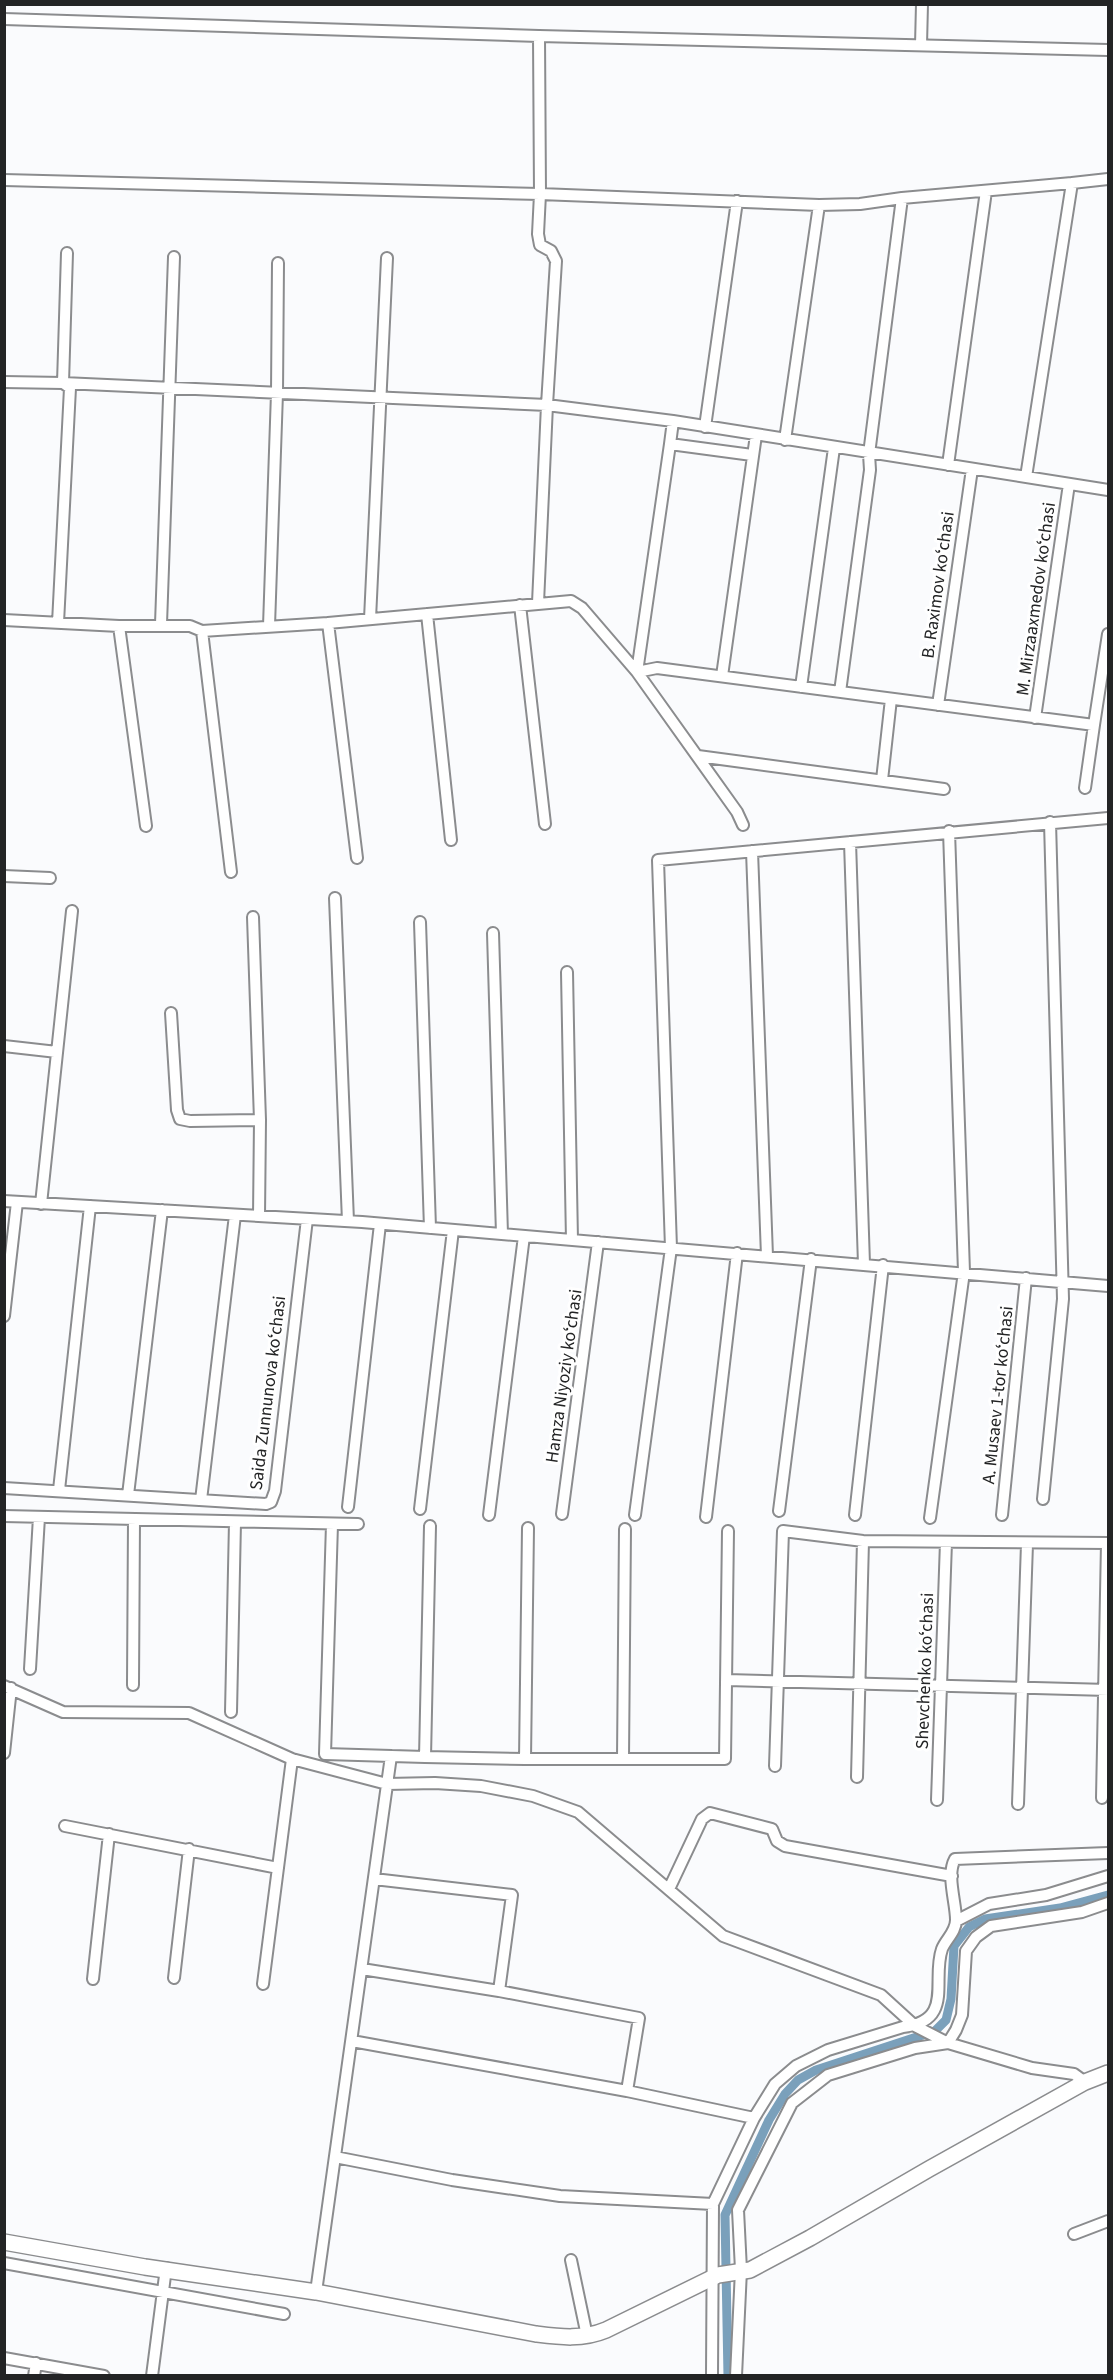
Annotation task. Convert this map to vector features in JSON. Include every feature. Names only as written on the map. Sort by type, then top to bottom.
[{"type":"street","points":[[921,45],[922,4]]},
{"type":"street","points":[[4,19],[539,36],[1108,50]]},
{"type":"street","points":[[538,603],[556,261],[551,251],[540,245],[538,234],[539,36]]},
{"type":"street","points":[[4,180],[540,194],[819,205],[860,204],[1108,179]]},
{"type":"street","points":[[1026,477],[1072,183]]},
{"type":"street","points":[[948,465],[986,191]]},
{"type":"street","points":[[840,692],[870,470],[869,453],[902,198]]},
{"type":"street","points":[[705,427],[737,201]]},
{"type":"street","points":[[785,440],[819,205]]},
{"type":"street","points":[[63,383],[67,253]]},
{"type":"street","points":[[161,624],[174,257]]},
{"type":"street","points":[[370,619],[387,258]]},
{"type":"street","points":[[269,626],[277,393],[278,263]]},
{"type":"street","points":[[4,382],[547,405],[673,421],[1108,490]]},
{"type":"street","points":[[58,623],[70,388],[63,383]]},
{"type":"street","points":[[637,672],[673,421]]},
{"type":"street","points":[[722,676],[756,435]]},
{"type":"street","points":[[670,444],[752,455]]},
{"type":"street","points":[[801,687],[834,448]]},
{"type":"street","name":"B. Raximov koʻchasi","points":[[938,705],[972,469]]},
{"type":"street","name":"M. Mirzaaxmedov koʻchasi","points":[[1035,718],[1069,484]]},
{"type":"street","points":[[4,620],[120,626],[161,624],[190,626],[202,631],[328,623],[571,601],[582,608],[637,672],[737,812],[743,825]]},
{"type":"street","points":[[520,605],[545,824]]},
{"type":"street","points":[[427,614],[451,840]]},
{"type":"street","points":[[328,623],[357,858]]},
{"type":"street","points":[[120,626],[146,826]]},
{"type":"street","points":[[202,631],[231,872]]},
{"type":"street","points":[[1085,788],[1108,634]]},
{"type":"street","points":[[637,672],[657,668],[1094,725]]},
{"type":"street","points":[[882,780],[891,699]]},
{"type":"street","points":[[698,756],[944,789]]},
{"type":"street","points":[[635,1515],[671,1248],[658,860],[949,831],[1108,818]]},
{"type":"street","points":[[1043,1499],[1063,1299],[1050,822]]},
{"type":"street","points":[[930,1518],[964,1272],[949,831]]},
{"type":"street","points":[[850,842],[864,1264]]},
{"type":"street","points":[[752,851],[767,1256]]},
{"type":"street","points":[[4,876],[50,878]]},
{"type":"street","points":[[334,898],[348,1221]]},
{"type":"street","points":[[41,1203],[72,911]]},
{"type":"street","points":[[253,917],[260,1119],[259,1216]]},
{"type":"street","points":[[420,922],[430,1228]]},
{"type":"street","points":[[493,933],[502,1234]]},
{"type":"street","points":[[567,972],[572,1240]]},
{"type":"street","points":[[171,1013],[177,1110],[180,1119],[190,1121],[260,1119]]},
{"type":"street","points":[[4,1046],[57,1052]]},
{"type":"street","points":[[4,1201],[348,1221],[1108,1286]]},
{"type":"street","points":[[4,1316],[17,1202]]},
{"type":"street","points":[[59,1490],[90,1206]]},
{"type":"street","points":[[128,1495],[162,1210]]},
{"type":"street","points":[[4,1488],[201,1500],[235,1215]]},
{"type":"street","name":"Saida Zunnunova koʻchasi","points":[[201,1500],[266,1504],[271,1502],[275,1491],[307,1219]]},
{"type":"street","points":[[348,1507],[380,1224]]},
{"type":"street","points":[[420,1509],[453,1230]]},
{"type":"street","points":[[489,1515],[524,1236]]},
{"type":"street","name":"Hamza Niyoziy koʻchasi","points":[[562,1514],[598,1242]]},
{"type":"street","points":[[706,1517],[737,1253]]},
{"type":"street","points":[[779,1510],[812,1259]]},
{"type":"street","points":[[855,1515],[883,1265]]},
{"type":"street","name":"A. Musaev 1-tor koʻchasi","points":[[1002,1515],[1026,1278]]},
{"type":"street","points":[[4,1516],[358,1524]]},
{"type":"street","points":[[30,1669],[39,1517]]},
{"type":"street","points":[[133,1685],[134,1520]]},
{"type":"street","points":[[231,1712],[235,1522]]},
{"type":"street","points":[[332,1524],[325,1754],[525,1760],[725,1759],[728,1531]]},
{"type":"street","points":[[424,1757],[430,1527]]},
{"type":"street","points":[[525,1760],[528,1528]]},
{"type":"street","points":[[623,1758],[625,1529]]},
{"type":"street","points":[[775,1766],[783,1531],[863,1540],[1027,1544],[1108,1543],[1107,1689],[1101,1798]]},
{"type":"street","points":[[857,1777],[863,1540]]},
{"type":"street","name":"Shevchenko koʻchasi","points":[[937,1800],[946,1542]]},
{"type":"street","points":[[1018,1804],[1027,1544]]},
{"type":"street","points":[[727,1680],[1107,1689]]},
{"type":"street","points":[[4,1753],[8,1687],[63,1712],[189,1713],[292,1759],[387,1784],[435,1783],[480,1786],[533,1796],[578,1812],[723,1936],[881,1995],[915,2026],[944,2041],[1032,2068],[1074,2074],[1085,2082]]},
{"type":"street","points":[[316,2292],[391,1756]]},
{"type":"street","points":[[263,1984],[292,1759]]},
{"type":"street","points":[[669,1889],[702,1819],[710,1813],[772,1829],[777,1841],[785,1846],[952,1876]]},
{"type":"street","points":[[65,1826],[278,1868]]},
{"type":"street","points":[[93,1979],[109,1834]]},
{"type":"street","points":[[174,1978],[189,1849]]},
{"type":"street","points":[[712,2376],[713,2204],[754,2118],[775,2084],[796,2066],[828,2050],[915,2026],[935,2011],[938,2000],[941,1951],[954,1930],[956,1922],[952,1876],[952,1863],[955,1859],[1108,1853]]},
{"type":"street","points":[[956,1922],[989,1904],[1046,1895],[1108,1876]]},
{"type":"street","points":[[374,1879],[512,1895],[499,1991]]},
{"type":"street","points":[[736,2376],[738,2210],[792,2103],[828,2075],[944,2041],[956,2030],[962,2015],[966,1951],[976,1937],[991,1926],[1082,1912],[1108,1903]]},
{"type":"street","points":[[362,1969],[499,1991],[639,2018],[627,2091]]},
{"type":"street","points":[[352,2041],[627,2091],[754,2118]]},
{"type":"street","points":[[4,2242],[316,2292],[536,2334],[560,2337],[587,2336],[606,2330],[714,2276],[750,2270],[1085,2082],[1108,2073]]},
{"type":"street","points":[[335,2157],[452,2180],[560,2196],[713,2204]]},
{"type":"street","points":[[1074,2234],[1108,2221]]},
{"type":"street","points":[[571,2260],[587,2336]]},
{"type":"street","points":[[4,2263],[284,2314]]},
{"type":"street","points":[[152,2376],[166,2268]]},
{"type":"street","points":[[4,2358],[104,2376]]},
{"type":"street","points":[[34,2376],[36,2363]]},
{"type":"waterway","points":[[728,2376],[725,2215],[769,2120],[785,2094],[798,2080],[816,2070],[935,2031],[946,2020],[951,1999],[954,1946],[969,1927],[985,1919],[1060,1908],[1108,1895]]}]
